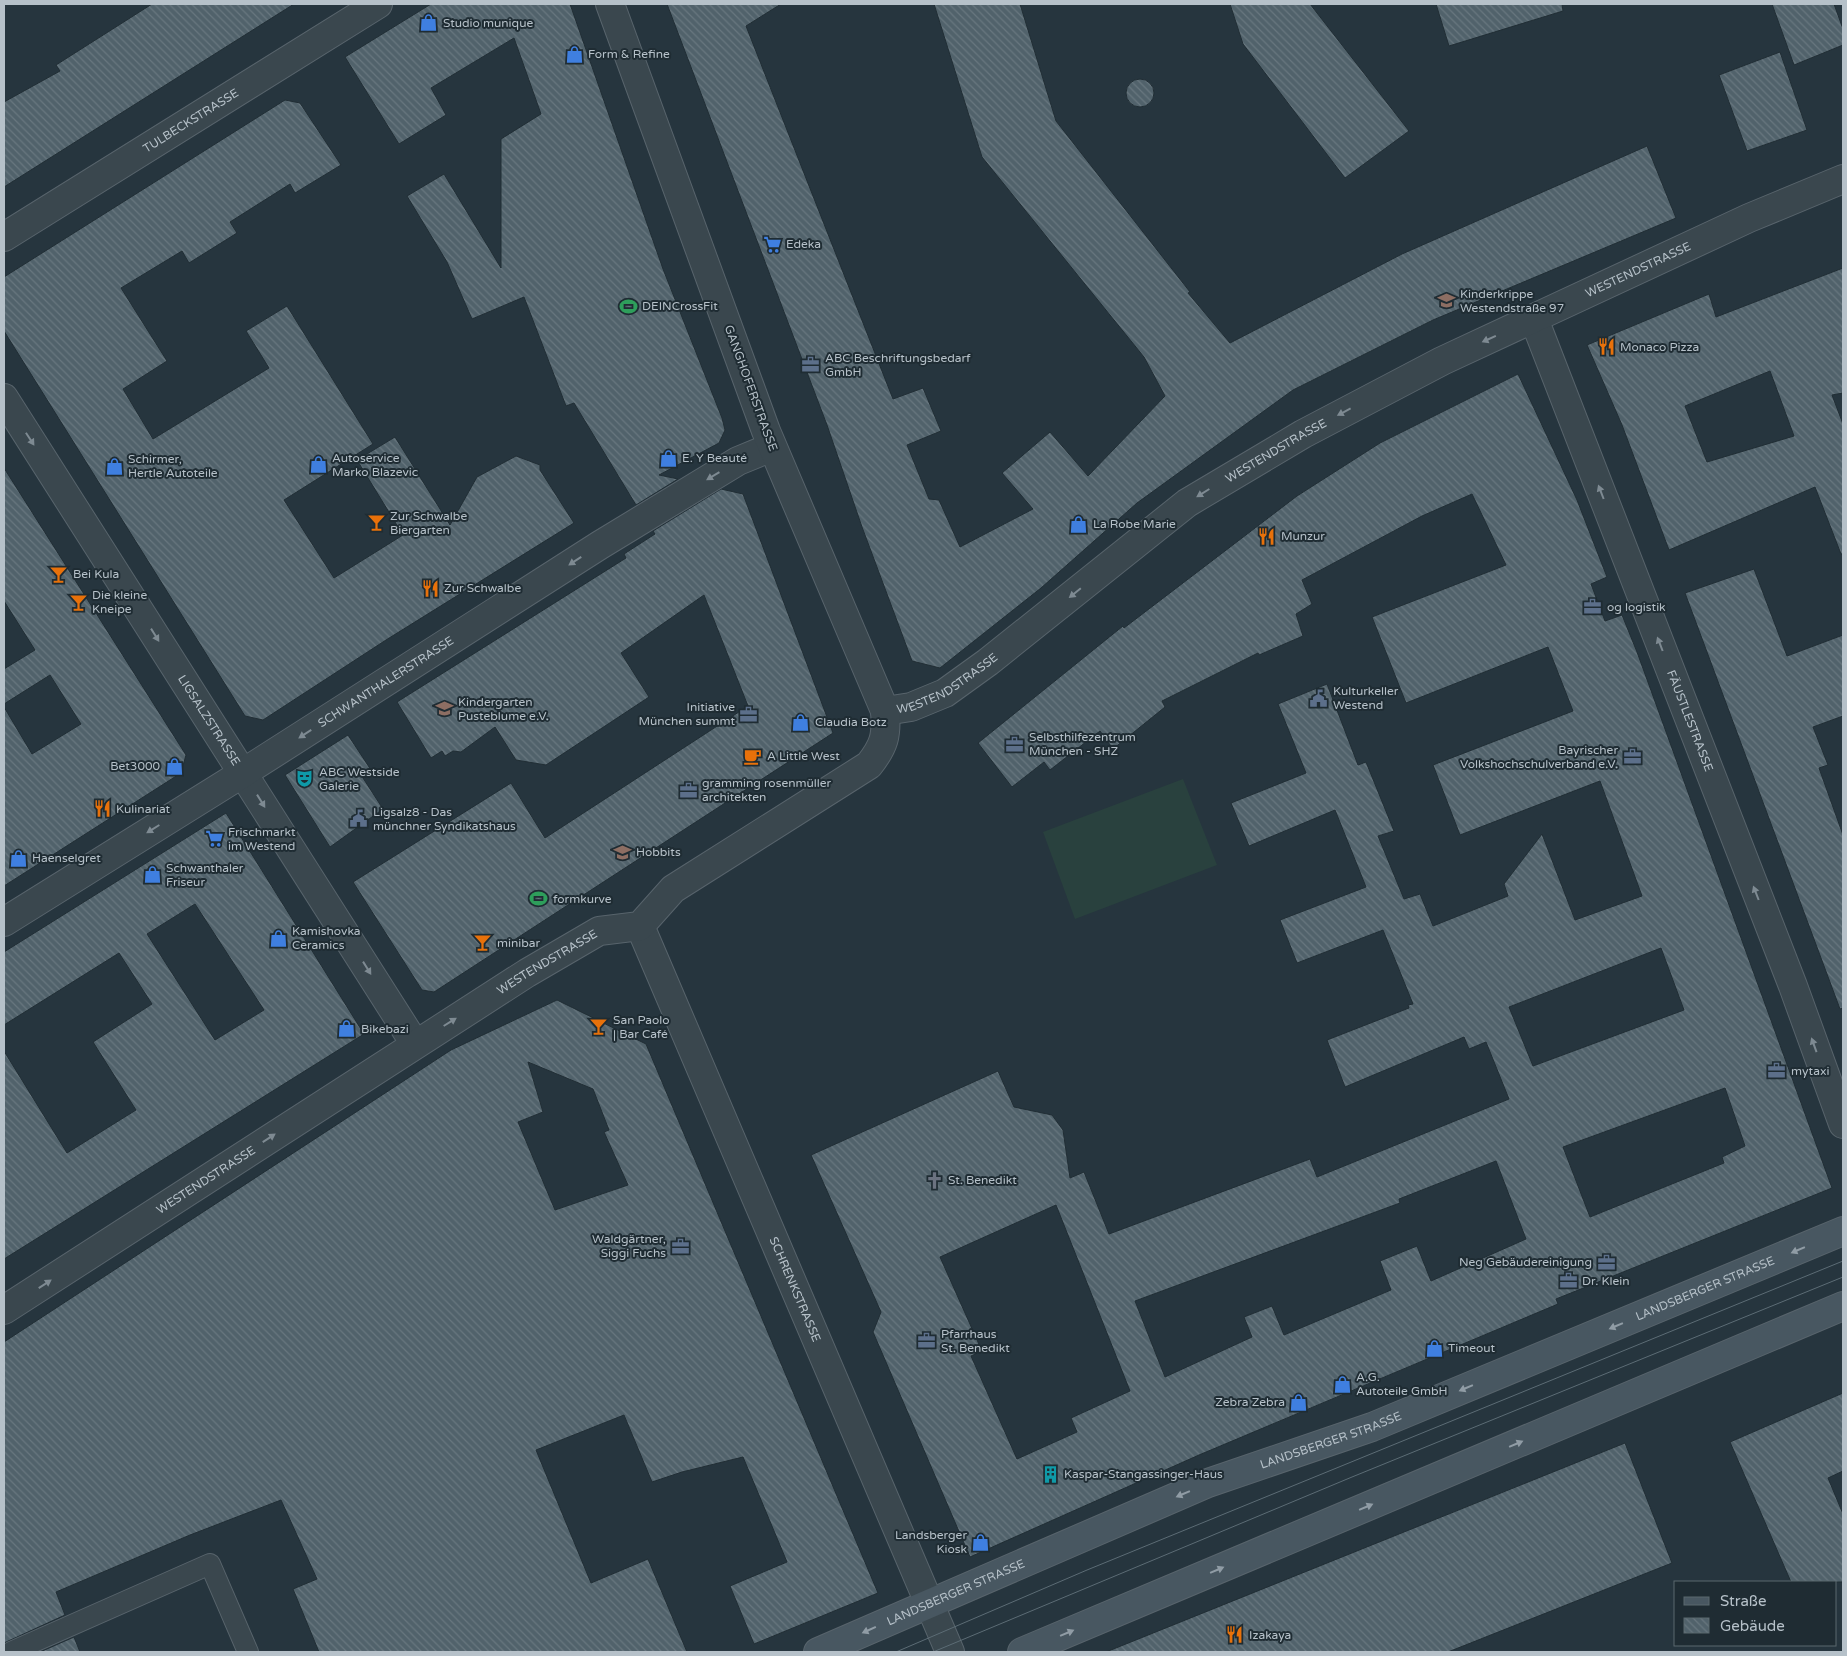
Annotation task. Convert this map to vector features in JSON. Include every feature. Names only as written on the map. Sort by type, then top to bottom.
[{"type":"main road","name":"LANDSBERGER STRASSE","points":[[818,1652],[1208,1483],[1372,1428],[1843,1231]]},
{"type":"main road","points":[[1022,1652],[1843,1306]]},
{"type":"street","name":"TULBECKSTRASSE","points":[[4,237],[378,4]]},
{"type":"street","name":"GANGHOFERSTRASSE","points":[[610,4],[772,447],[898,709]]},
{"type":"street","name":"WESTENDSTRASSE","points":[[4,1310],[527,973],[599,931],[640,926],[673,889],[869,766],[878,754],[898,709],[945,693],[988,662],[1187,503],[1253,462],[1442,361],[1749,218],[1843,179]]},
{"type":"street","name":"FÄUSTLESTRASSE","points":[[1534,319],[1793,986],[1843,1124]]},
{"type":"street","name":"LIGSALZSTRASSE","points":[[4,398],[415,1044]]},
{"type":"street","name":"SCHWANTHALERSTRASSE","points":[[4,922],[243,773],[600,545],[738,460],[772,447]]},
{"type":"street","name":"SCHRENKSTRASSE","points":[[640,926],[950,1652]]},
{"type":"lane","points":[[12,1652],[210,1564],[248,1652]]},
{"type":"green space","points":[[1183,779],[1217,865],[1075,919],[1043,832]]},
{"type":"building","points":[[152,4],[294,4],[4,187],[4,102],[60,71],[56,65]]},
{"type":"building","points":[[431,4],[570,4],[663,269],[722,418],[725,430],[719,443],[659,475],[678,479],[636,505],[574,403],[566,406],[524,297],[472,319],[447,262],[407,196],[444,174],[501,268],[501,139],[541,114],[514,38],[431,88],[446,115],[399,144],[345,57]]},
{"type":"building","points":[[667,4],[781,4],[746,26],[893,399],[923,388],[941,431],[907,445],[929,499],[939,500],[960,547],[1033,509],[1002,473],[1050,432],[1088,476],[1165,396],[1144,357],[982,157],[934,4],[1020,4],[1056,121],[1190,292],[1188,293],[1230,343],[1402,254],[1647,146],[1676,218],[1433,320],[1293,390],[1137,503],[1041,588],[940,668],[912,661],[862,527],[827,425]]},
{"type":"building","points":[[1230,4],[1310,4],[1409,131],[1345,178],[1243,44]]},
{"type":"building","points":[[1436,4],[1562,4],[1563,11],[1449,46]]},
{"type":"building","points":[[1772,4],[1834,4],[1843,29],[1843,45],[1794,65]]},
{"type":"building","points":[[1780,52],[1807,130],[1747,151],[1719,75]]},
{"type":"building","points":[[1140,79],[1150,83],[1154,93],[1150,103],[1140,107],[1130,103],[1126,93],[1130,83]]},
{"type":"building","points":[[285,100],[300,103],[341,165],[295,193],[290,184],[230,222],[237,233],[189,263],[182,251],[121,288],[167,361],[123,389],[153,439],[269,368],[246,331],[287,306],[373,444],[284,500],[334,578],[403,535],[357,460],[395,437],[450,525],[477,477],[516,456],[540,465],[540,470],[574,523],[386,640],[263,720],[245,716],[4,331],[4,277]]},
{"type":"building","points":[[1843,268],[1843,393],[1832,395],[1843,424],[1843,554],[1841,554],[1815,487],[1669,550],[1622,425],[1587,345],[1709,294],[1716,317]],"holes":[[[1770,371],[1794,436],[1707,462],[1685,406]]]},
{"type":"building","points":[[1518,374],[1577,500],[1607,577],[1591,584],[1605,621],[1622,615],[1637,652],[1832,1188],[1556,1299],[1558,1304],[1199,1455],[970,1557],[873,1332],[881,1312],[811,1155],[998,1071],[1014,1107],[1052,1115],[1063,1130],[1070,1178],[1084,1172],[1109,1234],[1310,1159],[1317,1177],[1509,1099],[1486,1042],[1469,1049],[1464,1037],[1345,1087],[1327,1040],[1409,1008],[1408,1005],[1413,1004],[1383,930],[1297,963],[1280,920],[1366,887],[1335,810],[1249,846],[1231,803],[1306,773],[1278,704],[1327,684],[1358,765],[1366,762],[1394,831],[1378,836],[1404,899],[1420,894],[1433,926],[1508,896],[1504,884],[1542,834],[1575,920],[1642,896],[1600,781],[1460,835],[1433,765],[1573,711],[1548,647],[1406,703],[1372,617],[1506,565],[1472,494],[1422,516],[1302,580],[1312,604],[1296,614],[1303,636],[1259,655],[1258,653],[1162,701],[1165,707],[1113,749],[1100,731],[1050,770],[1044,762],[1012,787],[978,743],[1123,626],[1124,628],[1297,496],[1380,443]],"holes":[[[1661,948],[1684,1010],[1533,1066],[1509,1007]],[[1725,1088],[1745,1146],[1722,1157],[1724,1163],[1590,1217],[1563,1147]],[[1496,1161],[1526,1239],[1431,1281],[1417,1246],[1380,1261],[1391,1290],[1284,1335],[1272,1306],[1244,1317],[1252,1337],[1165,1377],[1135,1301],[1400,1203],[1399,1199]],[[1056,1205],[1130,1391],[1071,1418],[1077,1432],[1017,1459],[971,1356],[982,1351],[940,1257]]]},
{"type":"building","points":[[4,468],[186,755],[181,773],[4,886],[4,707],[32,754],[81,724],[50,675],[4,704],[4,669],[35,650],[4,601]]},
{"type":"building","points":[[721,489],[743,494],[833,733],[434,992],[422,990],[353,882],[511,783],[545,838],[748,706],[704,595],[621,653],[649,697],[546,765],[516,760],[495,727],[461,752],[453,751],[445,756],[442,751],[431,758],[397,702],[626,558],[624,554],[655,534],[653,531]]},
{"type":"building","points":[[1754,569],[1787,656],[1843,635],[1843,716],[1813,727],[1828,765],[1819,768],[1843,835],[1843,1008],[1840,1009],[1685,593]]},
{"type":"building","points":[[348,735],[373,773],[363,778],[383,809],[330,847],[285,775]]},
{"type":"building","points":[[226,813],[364,1034],[4,1259],[4,1051],[67,1153],[136,1110],[93,1042],[152,1004],[119,953],[4,1025],[4,952]],"holes":[[[195,904],[264,1010],[215,1040],[147,934]]]},
{"type":"building","points":[[557,1000],[646,1044],[878,1593],[754,1644],[730,1586],[787,1562],[743,1457],[682,1472],[652,1482],[624,1415],[536,1450],[591,1583],[648,1559],[687,1652],[319,1652],[293,1589],[317,1579],[281,1500],[190,1535],[56,1592],[65,1615],[4,1643],[4,1342],[451,1050]],"holes":[[[528,1062],[593,1089],[609,1130],[604,1132],[628,1185],[555,1210],[518,1122],[543,1112]]]},
{"type":"building","points":[[1843,1393],[1843,1471],[1828,1478],[1843,1514],[1843,1582],[1791,1581],[1730,1442]]},
{"type":"building","points":[[1625,1443],[1672,1563],[1448,1652],[1106,1652]]},
{"type":"building","points":[[74,1637],[80,1652],[40,1652]]},
{"type":"tram line","points":[[896,1652],[1087,1570],[1843,1261]]},
{"type":"tram line","points":[[933,1652],[1352,1477],[1843,1277]]},
{"type":"place","name":"Studio munique","points":[[429,23]]},
{"type":"place","name":"Form & Refine","points":[[574,54]]},
{"type":"place","name":"Edeka","points":[[772,244]]},
{"type":"place","name":"Kinderkrippe Westendstraße 97","points":[[1446,301]]},
{"type":"place","name":"DEINCrossFit","points":[[628,306]]},
{"type":"place","name":"Monaco Pizza","points":[[1606,347]]},
{"type":"place","name":"ABC Beschriftungsbedarf GmbH","points":[[811,365]]},
{"type":"place","name":"E. Y Beauté","points":[[668,458]]},
{"type":"place","name":"Autoservice Marko Blazevic","points":[[318,465]]},
{"type":"place","name":"Schirmer, Hertle Autoteile","points":[[114,466]]},
{"type":"place","name":"Zur Schwalbe Biergarten","points":[[376,523]]},
{"type":"place","name":"La Robe Marie","points":[[1079,524]]},
{"type":"place","name":"Munzur","points":[[1267,536]]},
{"type":"place","name":"Bei Kula","points":[[59,574]]},
{"type":"place","name":"Zur Schwalbe","points":[[430,588]]},
{"type":"place","name":"Die kleine Kneipe","points":[[78,602]]},
{"type":"place","name":"og logistik","points":[[1593,607]]},
{"type":"place","name":"Kulturkeller Westend","points":[[1319,698]]},
{"type":"place","name":"Kindergarten Pusteblume e.V.","points":[[444,709]]},
{"type":"place","name":"Initiative München summt","points":[[749,714]]},
{"type":"place","name":"Claudia Botz","points":[[801,722]]},
{"type":"place","name":"Selbsthilfezentrum München - SHZ","points":[[1015,744]]},
{"type":"place","name":"A Little West","points":[[753,756]]},
{"type":"place","name":"Bayrischer Volkshochschulverband e.V.","points":[[1632,757]]},
{"type":"place","name":"Bet3000","points":[[174,766]]},
{"type":"place","name":"ABC Westside Galerie","points":[[305,779]]},
{"type":"place","name":"gramming rosenmüller architekten","points":[[688,790]]},
{"type":"place","name":"Kulinariat","points":[[102,809]]},
{"type":"place","name":"Ligsalz8 - Das münchner Syndikatshaus","points":[[359,819]]},
{"type":"place","name":"Frischmarkt im Westend","points":[[214,839]]},
{"type":"place","name":"Hobbits","points":[[622,852]]},
{"type":"place","name":"Haenselgret","points":[[18,858]]},
{"type":"place","name":"Schwanthaler Friseur","points":[[152,875]]},
{"type":"place","name":"formkurve","points":[[539,899]]},
{"type":"place","name":"Kamishovka Ceramics","points":[[278,938]]},
{"type":"place","name":"minibar","points":[[483,943]]},
{"type":"place","name":"San Paolo | Bar Café","points":[[599,1027]]},
{"type":"place","name":"Bikebazi","points":[[347,1029]]},
{"type":"place","name":"mytaxi","points":[[1777,1071]]},
{"type":"place","name":"St. Benedikt","points":[[934,1180]]},
{"type":"place","name":"Waldgärtner, Siggi Fuchs","points":[[680,1246]]},
{"type":"place","name":"Neg Gebäudereinigung","points":[[1606,1262]]},
{"type":"place","name":"Dr. Klein","points":[[1568,1281]]},
{"type":"place","name":"Pfarrhaus St. Benedikt","points":[[927,1341]]},
{"type":"place","name":"Timeout","points":[[1434,1348]]},
{"type":"place","name":"A.G. Autoteile GmbH","points":[[1342,1384]]},
{"type":"place","name":"Zebra Zebra","points":[[1299,1402]]},
{"type":"place","name":"Kaspar-Stangassinger-Haus","points":[[1050,1474]]},
{"type":"place","name":"Landsberger Kiosk","points":[[981,1542]]},
{"type":"place","name":"Izakaya","points":[[1235,1635]]}]
